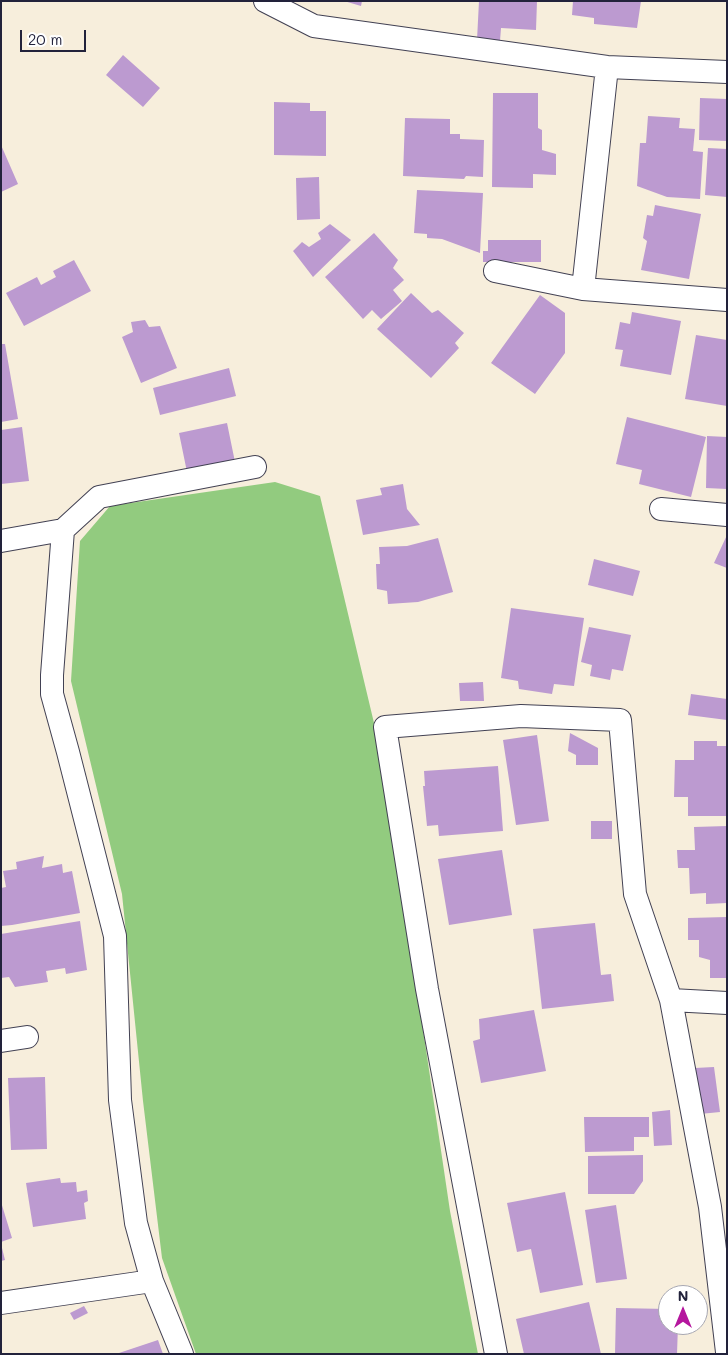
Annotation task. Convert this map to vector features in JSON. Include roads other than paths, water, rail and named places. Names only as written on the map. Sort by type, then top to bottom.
[{"type":"street","points":[[265,1],[314,26],[607,68],[727,72]]},
{"type":"street","points":[[583,289],[607,68]]},
{"type":"street","points":[[495,271],[583,289],[727,300]]},
{"type":"street","points":[[1,541],[63,530],[99,497],[255,466]]},
{"type":"street","points":[[661,509],[727,514]]},
{"type":"street","points":[[63,530],[52,694],[115,936],[120,1100],[136,1222],[152,1281],[182,1354]]},
{"type":"street","points":[[496,1354],[427,989],[385,727],[521,716],[620,720],[635,894],[671,1000],[718,1207],[727,1352]]},
{"type":"street","points":[[671,1000],[727,1002]]},
{"type":"street","points":[[1,1041],[27,1037]]},
{"type":"street","points":[[1,1303],[152,1281]]}]
